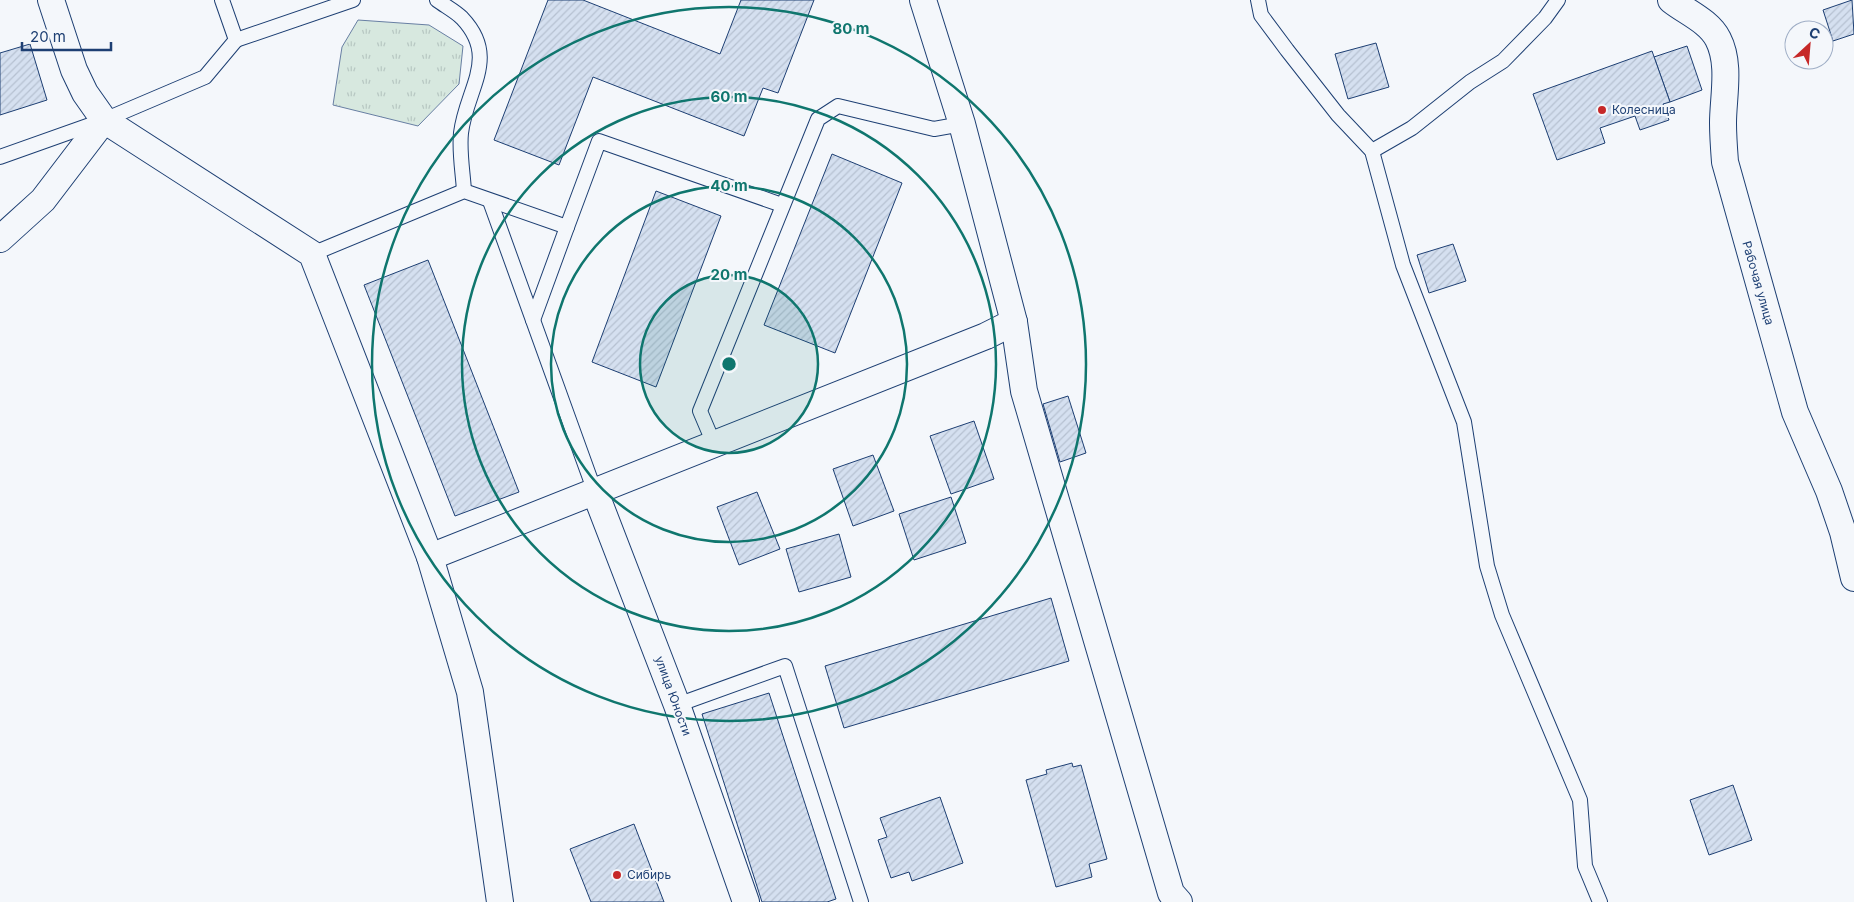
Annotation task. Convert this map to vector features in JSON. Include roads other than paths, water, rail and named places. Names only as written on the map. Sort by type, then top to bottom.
[{"type":"street","points":[[51,0],[74,70],[85,93],[104,120],[312,254],[430,557],[470,692],[500,902]]},
{"type":"street","points":[[923,0],[962,124],[1014,322],[1024,391],[1169,899]]},
{"type":"street","name":"Рабочая улица","points":[[1671,0],[1707,24],[1718,39],[1723,59],[1725,87],[1723,123],[1725,162],[1795,412],[1829,491],[1843,532],[1854,578]]},
{"type":"street","points":[[0,239],[43,200],[104,120]]},
{"type":"street","points":[[430,557],[986,336],[1014,322]]},
{"type":"street","name":"улица Юности","points":[[595,492],[676,706],[746,902]]},
{"type":"lane","points":[[222,0],[236,40]]},
{"type":"lane","points":[[0,157],[104,120],[205,77],[236,40],[353,0]]},
{"type":"lane","points":[[437,0],[462,18],[480,44],[480,70],[466,105],[461,135],[464,191]]},
{"type":"lane","points":[[1258,0],[1261,15],[1287,50],[1338,115],[1372,151],[1403,265],[1464,422],[1487,566],[1502,615],[1580,800],[1585,866],[1600,902]]},
{"type":"lane","points":[[1372,151],[1412,128],[1470,82],[1503,61],[1545,18],[1558,0]]},
{"type":"lane","points":[[714,444],[700,411],[818,119],[838,106],[934,129],[962,124]]},
{"type":"lane","points":[[533,320],[600,140],[782,205]]},
{"type":"lane","points":[[312,254],[464,191],[567,227]]},
{"type":"lane","points":[[490,201],[595,492]]},
{"type":"lane","points":[[676,706],[785,666],[861,902]]},
{"type":"place","name":"Колесница","points":[[1602,110]]},
{"type":"place","name":"Сибирь","points":[[617,875]]}]
